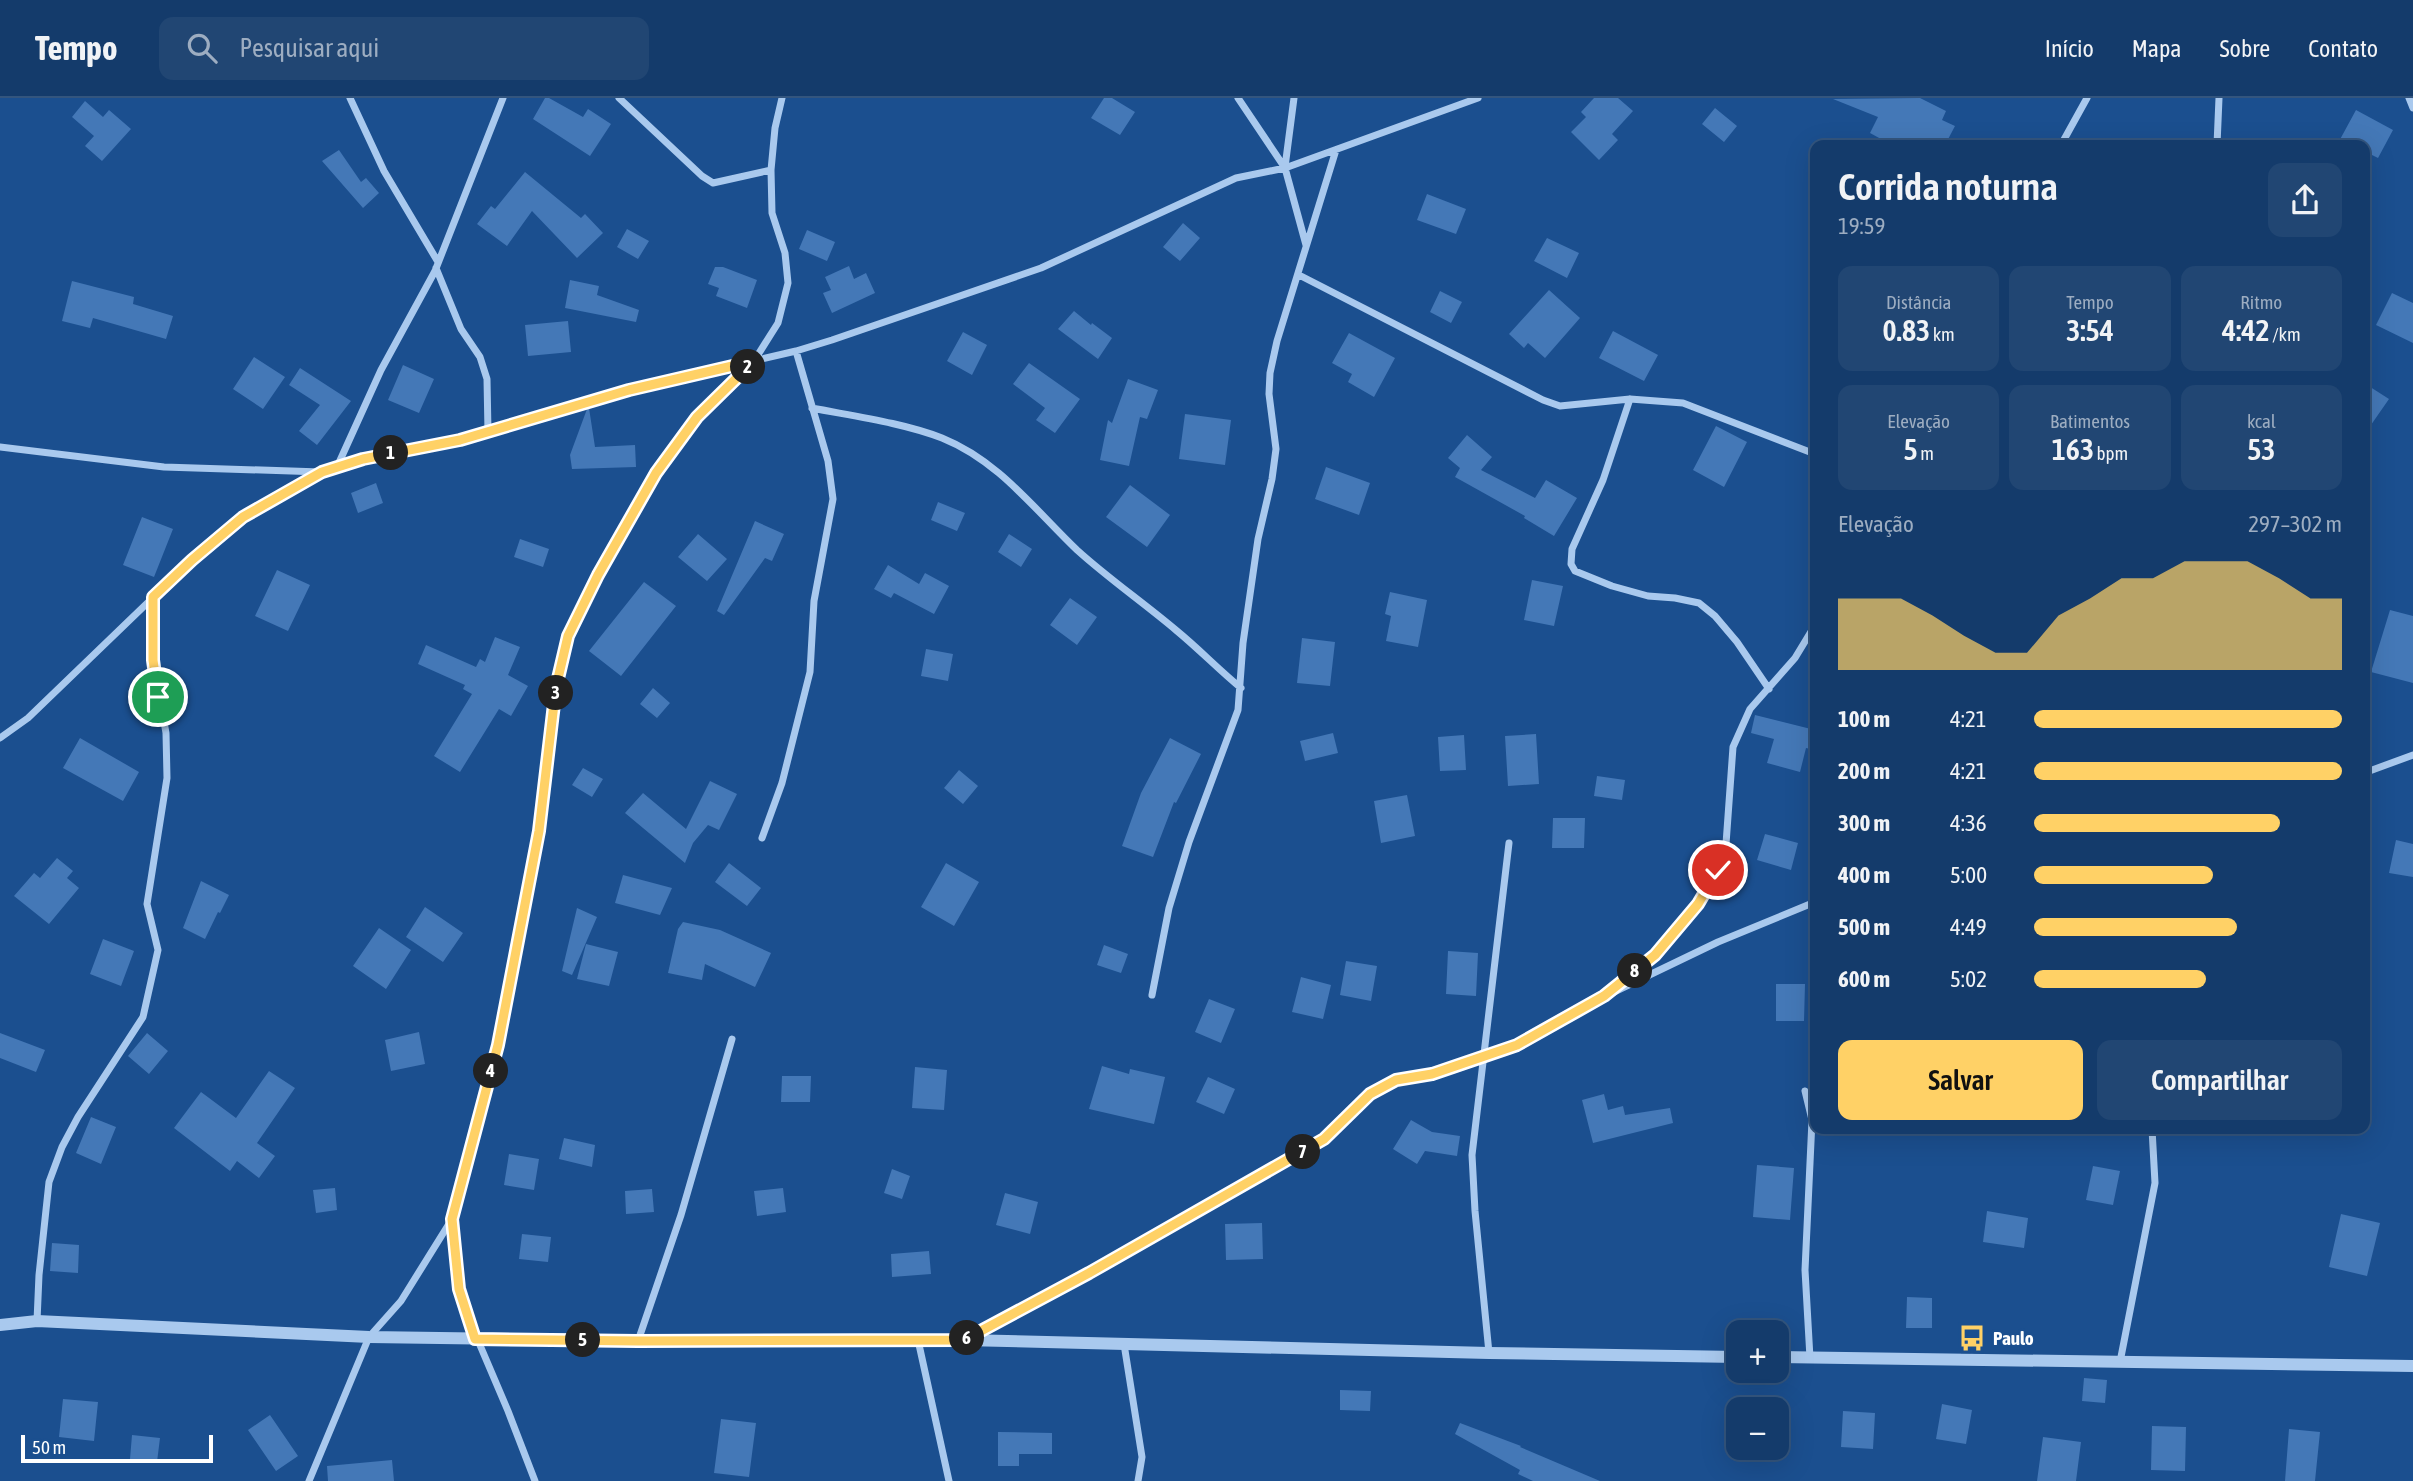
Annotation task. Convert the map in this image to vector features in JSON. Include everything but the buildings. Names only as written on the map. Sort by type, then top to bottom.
[{"type":"street","points":[[350,98],[384,171],[437,264],[461,329],[480,357],[487,379],[488,432]]},
{"type":"street","points":[[337,467],[381,370],[437,264],[503,98]]},
{"type":"street","points":[[619,98],[702,176],[713,183],[771,170]]},
{"type":"street","points":[[309,1481],[369,1337],[401,1301],[452,1219],[498,1045],[539,831],[556,687],[568,636],[598,575],[656,473],[697,417],[754,361],[778,323],[788,283],[785,253],[772,213],[771,170],[775,128],[782,98]]},
{"type":"street","points":[[1238,98],[1285,168],[1307,246]]},
{"type":"street","points":[[1285,168],[1294,98]]},
{"type":"street","points":[[0,738],[27,718],[192,560],[243,517],[322,472],[363,459],[460,440],[629,390],[796,351],[1041,268],[1236,178],[1285,168],[1478,98]]},
{"type":"street","points":[[2064,140],[2087,98]]},
{"type":"street","points":[[2217,140],[2219,98]]},
{"type":"street","points":[[2409,98],[2413,107]]},
{"type":"street","points":[[1152,995],[1169,908],[1238,710],[1243,643],[1258,539],[1276,449],[1269,394],[1270,373],[1336,150]]},
{"type":"street","points":[[1299,275],[1543,400],[1560,406],[1630,399],[1683,403],[1810,452]]},
{"type":"street","points":[[762,838],[782,783],[810,672],[814,601],[833,499],[828,461],[796,351]]},
{"type":"street","points":[[1630,399],[1602,480],[1572,549],[1571,564],[1575,571],[1612,586],[1648,596],[1699,603],[1715,616],[1737,642],[1769,689]]},
{"type":"street","points":[[812,408],[942,438],[971,453],[1009,479],[1077,549],[1123,590],[1179,632],[1241,688]]},
{"type":"street","points":[[0,447],[164,467],[322,472]]},
{"type":"street","points":[[37,1321],[39,1275],[50,1182],[62,1147],[78,1117],[143,1017],[158,950],[148,904],[167,778],[166,733],[153,660],[153,597]]},
{"type":"street","points":[[1604,996],[1655,955],[1698,904],[1718,870],[1726,844],[1733,747],[1750,709],[1795,658],[1810,633]]},
{"type":"street","points":[[2370,772],[2413,755]]},
{"type":"street","points":[[1489,1353],[1472,1155],[1509,843]]},
{"type":"street","points":[[964,1340],[1089,1273],[1324,1139],[1370,1094],[1396,1080],[1432,1074],[1517,1045],[1604,996],[1730,937],[1810,904]]},
{"type":"street","points":[[638,1341],[681,1215],[732,1039]]},
{"type":"street","points":[[1805,1091],[1810,1112]]},
{"type":"street","points":[[1810,1358],[1805,1270],[1811,1134]]},
{"type":"street","points":[[2120,1362],[2155,1183],[2152,1134]]},
{"type":"street","points":[[452,1219],[459,1289],[475,1339],[509,1411],[535,1481]]},
{"type":"street","points":[[0,1325],[37,1321],[369,1337],[475,1339],[964,1340],[1726,1357]]},
{"type":"street","points":[[918,1340],[949,1481]]},
{"type":"street","points":[[1124,1344],[1142,1457],[1138,1481]]},
{"type":"street","points":[[1789,1357],[2413,1366]]},
{"type":"place","name":"Paulo","points":[[1972,1338]]},
{"type":"route","points":[[158,697],[153,660],[153,597],[243,517],[322,472],[363,459],[460,440],[629,390],[754,361],[697,417],[656,473],[598,575],[568,636],[556,687],[539,831],[498,1045],[452,1219],[459,1289],[475,1339],[964,1340],[1089,1273],[1324,1139],[1370,1094],[1396,1080],[1432,1074],[1517,1045],[1604,996],[1655,955],[1698,904],[1718,870]]}]
